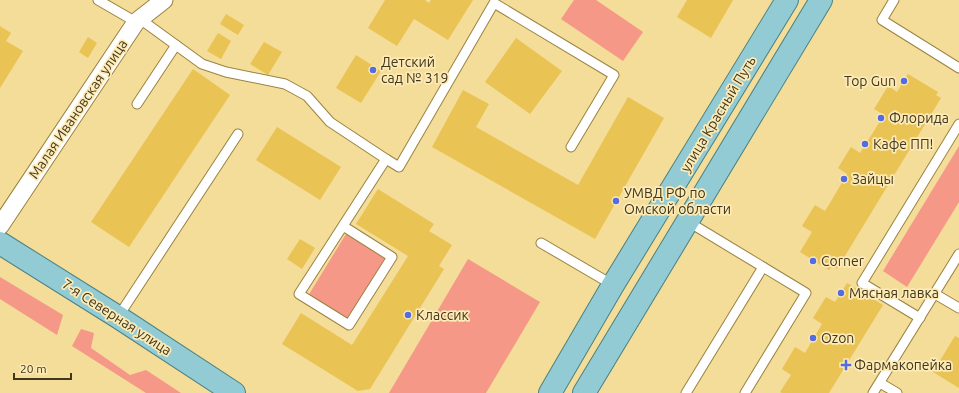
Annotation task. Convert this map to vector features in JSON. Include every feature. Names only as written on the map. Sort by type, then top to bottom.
[{"type":"main road","name":"улица Красный Путь","points":[[550,393],[613,285],[787,0]]},
{"type":"main road","name":"улица Красный Путь","points":[[584,393],[821,0]]},
{"type":"main road","name":"7-я Северная улица","points":[[0,243],[118,317],[234,393]]},
{"type":"street","name":"Малая Ивановская улица","points":[[0,226],[138,21],[164,0]]},
{"type":"lane","points":[[98,0],[138,21],[176,45],[202,64],[226,72],[285,84],[306,96],[330,122],[399,167],[494,3],[614,75],[571,146]]},
{"type":"lane","points":[[894,0],[882,20],[959,68]]},
{"type":"lane","points":[[137,104],[176,45]]},
{"type":"lane","points":[[920,318],[862,283],[959,124]]},
{"type":"lane","points":[[118,317],[238,134]]},
{"type":"lane","points":[[343,226],[392,257],[349,325],[299,294],[386,159]]},
{"type":"lane","points":[[687,221],[806,293],[745,393]]},
{"type":"lane","points":[[541,243],[613,285]]},
{"type":"lane","points":[[873,393],[959,254]]},
{"type":"lane","points":[[686,393],[763,267]]},
{"type":"lane","points":[[935,294],[959,308]]},
{"type":"lane","points":[[880,383],[897,393]]},
{"type":"shaded area","points":[[574,0],[596,0],[643,32],[623,61],[561,19]]},
{"type":"shaded area","points":[[959,146],[959,202],[907,287],[883,271]]},
{"type":"shaded area","points":[[346,234],[385,258],[347,320],[308,296]]},
{"type":"shaded area","points":[[468,259],[540,302],[486,393],[389,393]]},
{"type":"shaded area","points":[[0,277],[63,315],[57,335],[0,299]]},
{"type":"shaded area","points":[[81,329],[94,333],[91,348],[130,375],[146,370],[181,393],[146,393],[72,346]]},
{"type":"building","points":[[385,0],[425,0],[429,3],[431,0],[473,0],[448,40],[414,19],[397,46],[368,28]]},
{"type":"building","points":[[687,0],[733,0],[711,38],[677,17]]},
{"type":"building","points":[[226,14],[244,25],[238,35],[220,24]]},
{"type":"building","points":[[0,26],[11,33],[6,41],[23,51],[0,88]]},
{"type":"building","points":[[218,33],[231,41],[221,59],[207,51]]},
{"type":"building","points":[[88,37],[97,43],[88,58],[79,52]]},
{"type":"building","points":[[516,38],[562,71],[530,114],[485,82]]},
{"type":"building","points":[[264,42],[282,52],[268,75],[250,64]]},
{"type":"building","points":[[356,55],[381,71],[361,103],[336,88]]},
{"type":"building","points":[[193,69],[230,95],[129,247],[91,222]]},
{"type":"building","points":[[908,74],[938,92],[936,95],[941,98],[837,269],[832,266],[829,270],[800,252],[812,232],[802,226],[815,205],[825,211],[847,174],[838,168],[851,147],[860,153],[884,115],[874,109],[888,86],[897,92]]},
{"type":"building","points":[[463,90],[489,104],[476,127],[578,185],[628,97],[664,118],[595,239],[432,147]]},
{"type":"building","points":[[277,127],[341,167],[320,200],[256,160]]},
{"type":"building","points":[[378,189],[434,224],[429,231],[452,245],[439,266],[444,269],[370,389],[358,391],[282,344],[301,313],[352,345],[408,256],[356,224]]},
{"type":"building","points":[[300,239],[315,248],[302,269],[287,259]]},
{"type":"building","points":[[847,283],[883,305],[829,393],[780,392],[791,375],[782,369],[795,347],[805,353],[822,324],[813,318],[826,297],[835,302]]},
{"type":"building","points":[[955,336],[959,338],[959,388],[933,372]]},
{"type":"place","name":"Детский сад № 319","points":[[373,70]]},
{"type":"place","name":"Top Gun","points":[[904,81]]},
{"type":"place","name":"Флорида","points":[[881,118]]},
{"type":"place","name":"Кафе ПП!","points":[[865,144]]},
{"type":"place","name":"Зайцы","points":[[844,179]]},
{"type":"place","name":"УМВД РФ по Омской области","points":[[616,201]]},
{"type":"place","name":"Corner","points":[[813,261]]},
{"type":"place","name":"Мясная лавка","points":[[841,293]]},
{"type":"place","name":"Классик","points":[[408,315]]},
{"type":"place","name":"Ozon","points":[[813,338]]},
{"type":"place","name":"Фармакопейка","points":[[846,365]]}]
